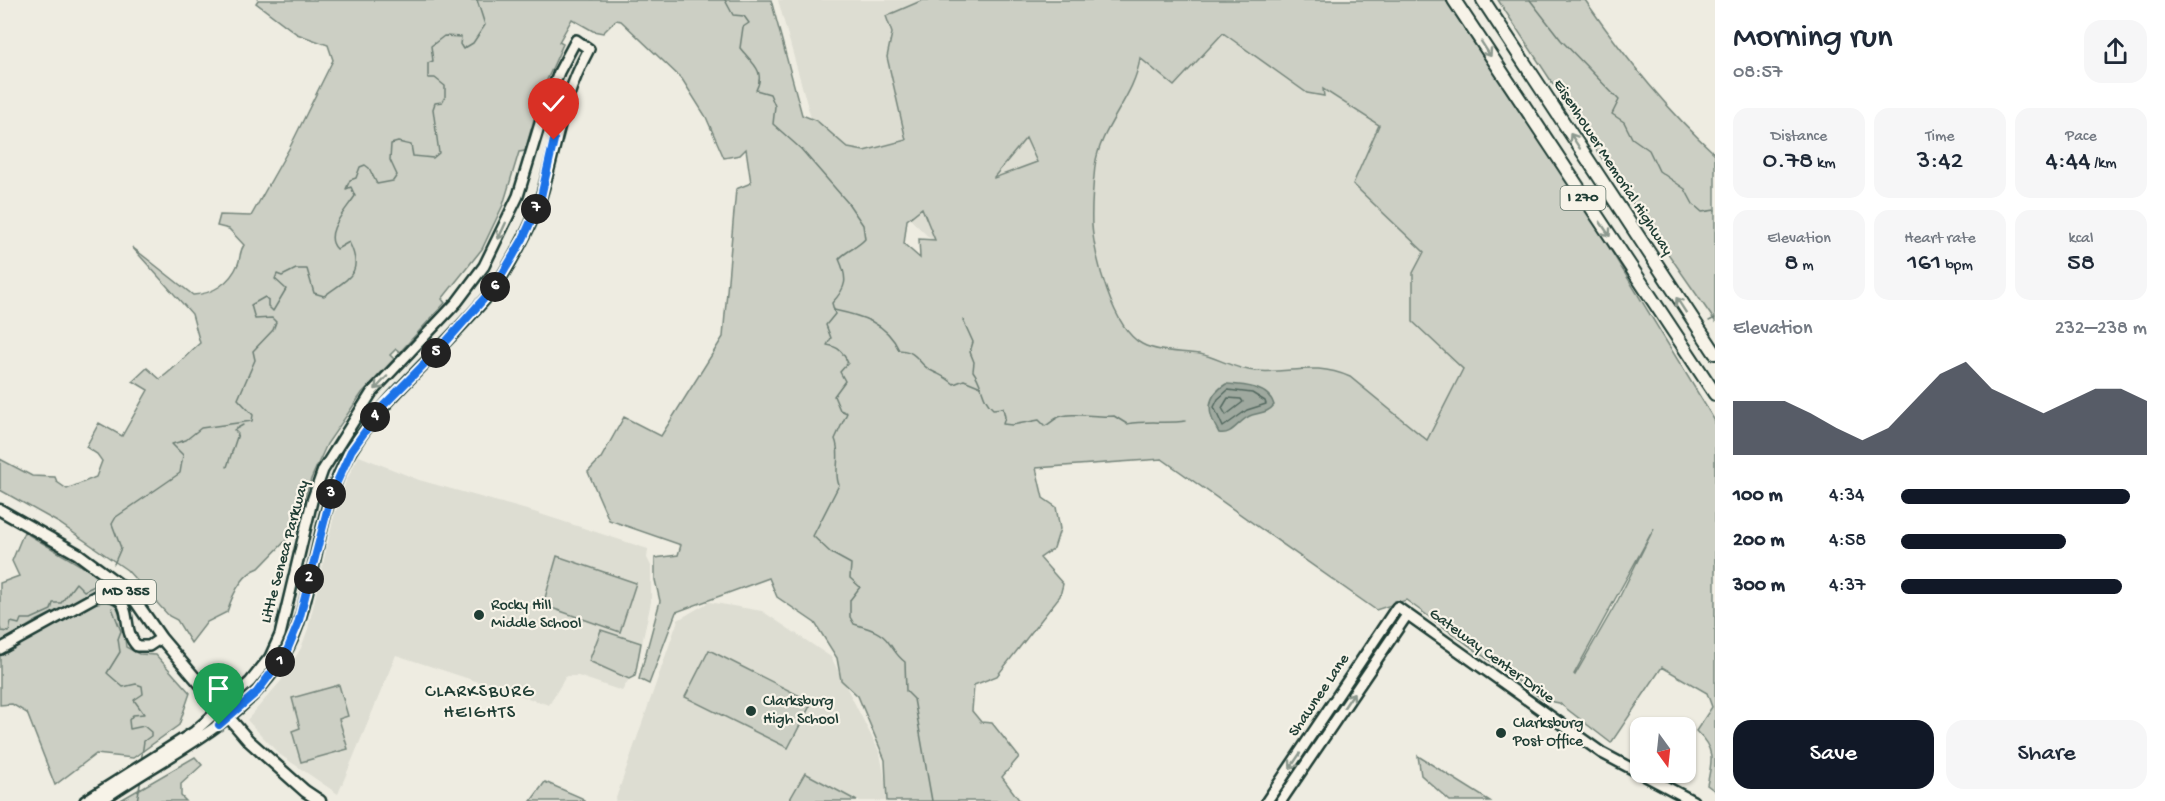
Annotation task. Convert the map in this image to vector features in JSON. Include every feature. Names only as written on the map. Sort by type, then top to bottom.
[{"type":"highway","name":"I 270","points":[[1454,0],[1715,394]]},
{"type":"highway","name":"Eisenhower Memorial Highway","points":[[1484,0],[1715,353]]},
{"type":"main road","name":"MD 355","points":[[0,510],[78,554],[117,583],[151,620],[161,638],[224,714],[272,762],[320,801]]},
{"type":"street","name":"Little Seneca Parkway","points":[[85,801],[154,762],[257,692],[286,653],[298,624],[331,495],[351,451],[383,406],[445,343],[496,285],[523,239],[540,201],[564,105],[575,75],[589,50],[576,40],[559,72],[541,120],[518,196],[503,232],[484,266],[464,293],[372,393],[338,443],[312,501],[280,635],[270,657],[224,714]]},
{"type":"street","points":[[0,649],[98,595],[116,597],[121,601],[129,633],[136,646],[149,646],[161,638]]},
{"type":"street","name":"Gateway Center Drive","points":[[1397,608],[1602,753],[1694,801]]},
{"type":"street","name":"Shawnee Lane","points":[[1267,801],[1397,608]]},
{"type":"street","name":"Shawnee Lane","points":[[1281,801],[1407,615]]},
{"type":"street","name":"Little Seneca Parkway","points":[[100,801],[123,780]]},
{"type":"shaded area","points":[[258,0],[771,0],[802,115],[817,121],[848,148],[864,151],[906,140],[887,57],[892,33],[886,16],[923,0],[1458,0],[1715,421],[1715,791],[1707,785],[1711,755],[1707,743],[1696,731],[1712,707],[1707,693],[1662,667],[1611,743],[1559,703],[1544,700],[1406,600],[1376,610],[1162,459],[1036,468],[1043,498],[1056,507],[1060,529],[1054,548],[1040,558],[1063,584],[1060,596],[997,676],[974,685],[972,711],[981,722],[992,723],[1019,757],[1002,777],[1020,801],[887,801],[885,760],[858,696],[841,680],[837,658],[815,623],[777,597],[769,578],[676,612],[649,684],[639,679],[660,601],[655,580],[655,558],[678,555],[681,545],[609,520],[588,472],[601,458],[624,417],[661,436],[723,337],[736,189],[751,183],[746,149],[740,155],[724,158],[706,117],[682,79],[621,21],[616,20],[603,33],[593,31],[572,19],[559,42],[563,44],[542,91],[525,151],[519,152],[503,205],[482,249],[442,299],[445,303],[400,352],[396,349],[390,355],[394,359],[362,393],[327,444],[311,479],[295,531],[259,568],[243,580],[227,612],[207,622],[191,643],[177,620],[169,616],[127,570],[59,523],[0,490],[0,459],[32,476],[55,477],[57,482],[67,489],[96,477],[102,461],[97,454],[86,447],[99,423],[122,436],[148,390],[133,381],[147,368],[160,379],[200,343],[192,314],[132,247],[193,295],[214,290],[226,282],[235,271],[244,245],[229,229],[217,226],[220,215],[251,216],[290,147],[333,60],[328,45],[297,34],[256,3]],"holes":[[[1223,33],[1307,93],[1324,96],[1323,89],[1379,125],[1353,184],[1424,252],[1413,273],[1413,322],[1463,369],[1427,440],[1350,377],[1337,372],[1313,369],[1249,370],[1200,354],[1149,347],[1132,336],[1114,308],[1101,272],[1092,225],[1095,166],[1103,138],[1132,86],[1140,58],[1174,86]],[[1026,138],[1037,162],[994,178],[994,177]],[[922,208],[935,240],[919,239],[920,258],[904,244],[907,220]],[[1654,528],[1618,600],[1575,675],[1574,674]]]},
{"type":"shaded area","points":[[778,0],[1435,0],[1682,390],[1415,592],[1055,362],[812,122]]},
{"type":"shaded area","points":[[1498,0],[1585,0],[1646,80],[1715,154],[1715,321],[1605,163]]},
{"type":"shaded area","name":"Rocky Hill Middle School","points":[[359,456],[419,480],[534,512],[648,549],[647,558],[651,566],[651,602],[635,676],[629,679],[622,691],[578,676],[566,676],[549,705],[396,655],[338,794],[279,754],[247,720],[281,681],[301,648],[308,629],[333,520],[346,481]]},
{"type":"shaded area","points":[[24,532],[102,578],[105,589],[38,620],[0,643],[0,583],[19,576],[12,561]]},
{"type":"shaded area","points":[[557,556],[636,583],[620,632],[543,605]]},
{"type":"shaded area","points":[[115,600],[123,621],[126,647],[139,654],[156,655],[190,693],[179,725],[133,758],[96,754],[55,785],[27,713],[12,704],[0,705],[0,656],[91,604]]},
{"type":"shaded area","name":"Clarksburg High School","points":[[709,602],[762,611],[831,657],[880,753],[889,801],[615,801],[678,620]]},
{"type":"shaded area","points":[[601,630],[641,643],[635,676],[629,679],[589,661]]},
{"type":"shaded area","points":[[709,650],[812,702],[788,748],[685,697]]},
{"type":"shaded area","points":[[339,685],[348,716],[339,719],[348,749],[301,762],[292,731],[300,728],[292,698]]},
{"type":"shaded area","points":[[1418,756],[1490,801],[1450,801],[1421,775]]},
{"type":"shaded area","points":[[195,757],[202,765],[181,784],[181,796],[186,801],[119,801]]},
{"type":"shaded area","points":[[805,773],[857,801],[789,801]]},
{"type":"shaded area","points":[[545,782],[582,798],[584,801],[531,801]]},
{"type":"water","points":[[1226,384],[1261,390],[1267,394],[1274,405],[1267,411],[1247,417],[1232,430],[1219,433],[1212,419],[1210,406],[1214,394]]},
{"type":"waterway","points":[[114,564],[121,548],[112,524],[116,517],[180,473],[183,455],[172,444],[186,440],[201,428],[252,421],[253,415],[238,399],[255,360],[253,351],[273,330],[276,322],[272,318],[255,319],[251,305],[265,297],[268,300],[268,306],[273,311],[286,289],[275,279],[277,274],[282,276],[296,269],[307,269],[314,293],[324,296],[352,274],[355,261],[349,242],[337,249],[332,236],[337,222],[355,196],[351,187],[346,189],[350,180],[356,178],[360,167],[365,165],[369,168],[377,184],[393,181],[397,175],[390,160],[391,144],[398,142],[411,145],[413,156],[433,158],[439,153],[433,109],[435,103],[442,102],[445,97],[445,86],[435,78],[428,78],[428,63],[433,61],[431,46],[444,36],[461,37],[460,44],[463,49],[473,43],[485,25],[477,0]]},
{"type":"waterway","points":[[725,0],[733,15],[744,16],[749,23],[743,27],[740,48],[758,72],[759,83],[756,90],[770,94],[775,106],[773,124],[801,149],[848,203],[863,225],[865,239],[839,259],[845,277],[841,292],[832,303],[835,314],[826,325],[831,338],[827,345],[840,351],[848,363],[840,372],[845,381],[834,396],[840,410],[847,413],[835,439],[838,451],[837,480],[839,485],[813,536],[831,553],[851,564],[850,578],[860,587],[850,600],[850,617],[854,624],[873,630],[882,636],[905,662],[906,691],[914,699],[932,801]]},
{"type":"waterway","points":[[1530,0],[1561,40],[1619,100],[1612,114],[1624,122],[1632,138],[1649,150],[1659,171],[1685,189],[1693,204],[1702,212],[1715,210]]},
{"type":"waterway","points":[[834,310],[872,322],[894,340],[899,350],[914,355],[927,368],[954,384],[964,380],[981,387]]},
{"type":"waterway","points":[[1709,321],[1715,318]]},
{"type":"waterway","points":[[963,320],[973,342],[970,352],[974,362],[973,371],[989,405],[993,409],[1003,408],[1005,417],[1003,424],[1012,425],[1039,420],[1045,426],[1057,418],[1077,415],[1114,416],[1127,424],[1186,421]]},
{"type":"waterway","points":[[227,467],[238,434],[234,430],[243,425]]},
{"type":"waterway","points":[[0,627],[1,631],[9,632],[11,622],[19,624],[21,619],[31,619],[51,610],[53,603],[61,603],[76,583],[84,591],[103,582],[109,584]]},
{"type":"waterway","points":[[112,608],[121,631],[118,639],[120,652],[107,673],[123,687],[136,684],[142,686],[143,694],[134,700],[144,714],[133,715],[129,720],[130,729],[144,726],[151,732],[151,736],[144,741],[141,762]]},
{"type":"waterway","points":[[137,801],[141,779]]},
{"type":"place","name":"Rocky Hill Middle School","points":[[479,615]]},
{"type":"place","name":"Clarksburg High School","points":[[751,711]]},
{"type":"place","name":"Clarksburg Post Office","points":[[1501,733]]},
{"type":"district","name":"CLARKSBURG HEIGHTS","points":[[480,702]]},
{"type":"route","points":[[219,725],[257,692],[286,653],[298,624],[331,495],[351,451],[383,406],[445,343],[496,285],[523,239],[540,201],[554,140]]}]
